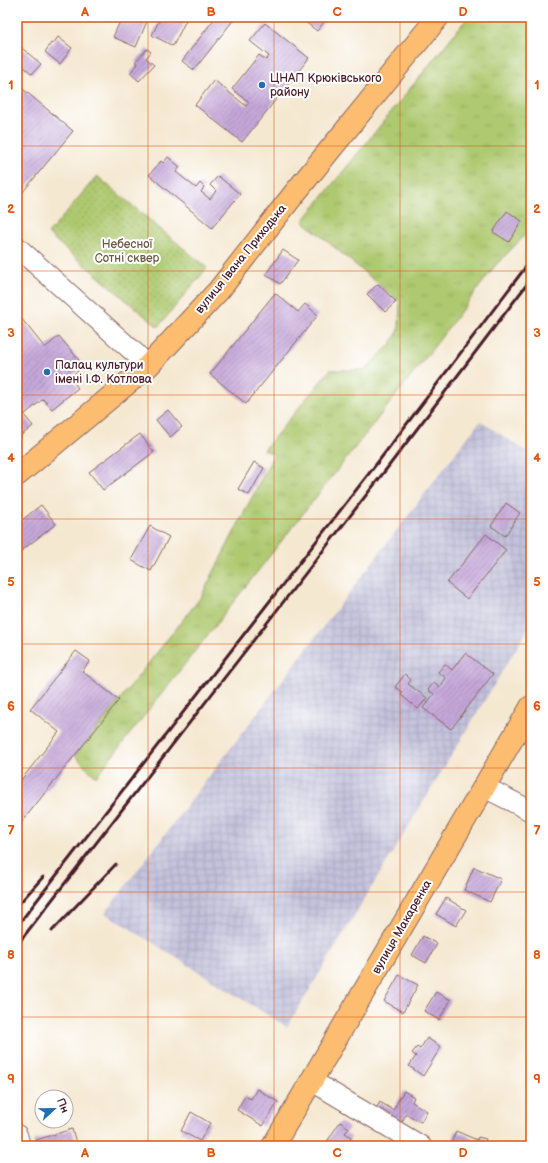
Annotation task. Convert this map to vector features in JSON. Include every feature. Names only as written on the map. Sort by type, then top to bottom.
[{"type":"main road","name":"вулиця Івана Приходька","points":[[17,475],[148,366],[218,290],[438,17]]},
{"type":"main road","name":"вулиця Макаренка","points":[[273,1146],[531,707]]},
{"type":"street","points":[[17,247],[148,366]]},
{"type":"street","points":[[484,787],[531,811]]},
{"type":"street","points":[[312,1081],[421,1146]]},
{"type":"street","points":[[17,1135],[20,1146]]},
{"type":"shaded area","points":[[480,421],[531,454],[531,624],[287,1027],[105,913]]},
{"type":"green space","points":[[468,17],[531,17],[531,229],[495,266],[430,352],[96,777],[75,756],[201,597],[274,454],[264,450],[330,370],[364,370],[390,345],[399,330],[400,302],[303,221]]},
{"type":"green space","name":"Небесної Сотні сквер","points":[[97,176],[207,268],[158,327],[48,234]]},
{"type":"building","points":[[122,17],[144,17],[148,19],[136,47],[113,37]]},
{"type":"building","points":[[161,17],[180,17],[186,20],[173,46],[152,35]]},
{"type":"building","points":[[213,17],[235,18],[194,70],[182,61],[215,18]]},
{"type":"building","points":[[299,17],[328,17],[317,31]]},
{"type":"building","name":"ЦНАП Крюківського району","points":[[265,23],[309,58],[242,142],[195,105],[214,80],[246,106],[249,102],[232,89],[259,55],[266,60],[269,56],[250,41]]},
{"type":"building","points":[[58,37],[72,48],[60,64],[45,52],[51,43],[53,44]]},
{"type":"building","points":[[17,44],[41,64],[32,74],[17,61]]},
{"type":"building","points":[[147,49],[151,52],[146,58],[154,65],[139,81],[130,73],[138,64],[135,62]]},
{"type":"building","points":[[17,84],[73,131],[22,193],[17,189]]},
{"type":"building","points":[[168,157],[180,167],[176,172],[196,188],[200,183],[204,187],[201,192],[210,199],[216,191],[210,185],[218,176],[240,194],[212,228],[149,175],[161,161],[163,163]]},
{"type":"building","points":[[507,211],[522,221],[509,242],[493,232]]},
{"type":"building","points":[[283,250],[298,260],[280,284],[266,274]]},
{"type":"building","points":[[378,284],[396,302],[385,312],[367,294]]},
{"type":"building","points":[[275,293],[298,312],[305,304],[318,315],[246,404],[210,374]]},
{"type":"building","name":"Палац культури імені І.Ф. Котлова","points":[[17,313],[45,348],[59,336],[84,366],[70,377],[78,388],[52,409],[43,399],[24,415],[33,426],[17,439]]},
{"type":"building","points":[[168,410],[182,427],[170,437],[156,420]]},
{"type":"building","points":[[140,434],[154,452],[103,490],[89,472]]},
{"type":"building","points":[[254,462],[264,468],[249,495],[238,489]]},
{"type":"building","points":[[506,503],[520,513],[505,536],[491,526]]},
{"type":"building","points":[[41,505],[56,524],[17,554],[17,524]]},
{"type":"building","points":[[150,526],[169,537],[151,571],[131,560]]},
{"type":"building","points":[[486,534],[506,550],[467,599],[447,583]]},
{"type":"building","points":[[76,651],[90,661],[82,671],[119,700],[17,828],[17,785],[59,732],[30,709]]},
{"type":"building","points":[[465,653],[493,674],[451,729],[423,708],[434,694],[428,690],[434,682],[440,687],[446,678],[438,672],[445,664],[452,670]]},
{"type":"building","points":[[405,674],[411,680],[408,684],[427,698],[418,709],[401,695],[403,692],[395,687]]},
{"type":"building","points":[[474,867],[501,879],[490,902],[464,890]]},
{"type":"building","points":[[446,898],[466,910],[456,926],[436,914]]},
{"type":"building","points":[[423,936],[437,944],[426,963],[412,955]]},
{"type":"building","points":[[399,975],[418,985],[403,1012],[384,1001]]},
{"type":"building","points":[[436,992],[451,1000],[439,1020],[424,1011]]},
{"type":"building","points":[[427,1038],[441,1047],[423,1076],[409,1066],[416,1056],[412,1053],[417,1047],[420,1049]]},
{"type":"building","points":[[257,1089],[278,1102],[263,1126],[237,1110],[245,1096],[251,1099]]},
{"type":"building","points":[[404,1091],[414,1097],[412,1102],[427,1111],[421,1122],[406,1114],[400,1126],[374,1112],[380,1102],[393,1110]]},
{"type":"building","points":[[191,1112],[210,1123],[200,1141],[181,1131]]},
{"type":"building","points":[[340,1122],[349,1128],[345,1133],[351,1137],[349,1141],[355,1146],[324,1146]]},
{"type":"building","points":[[72,1129],[77,1146],[35,1146],[33,1141]]},
{"type":"building","points":[[456,1131],[477,1140],[478,1137],[486,1139],[484,1146],[456,1146],[451,1144]]},
{"type":"railway","points":[[17,926],[381,458],[531,260]]},
{"type":"railway","points":[[17,945],[388,467],[531,279]]},
{"type":"railway","points":[[52,931],[116,864]]},
{"type":"railway","points":[[17,906],[43,877]]},
{"type":"place","name":"ЦНАП Крюківського району","points":[[262,85]]},
{"type":"place","name":"Палац культури імені І.Ф. Котлова","points":[[47,372]]}]
